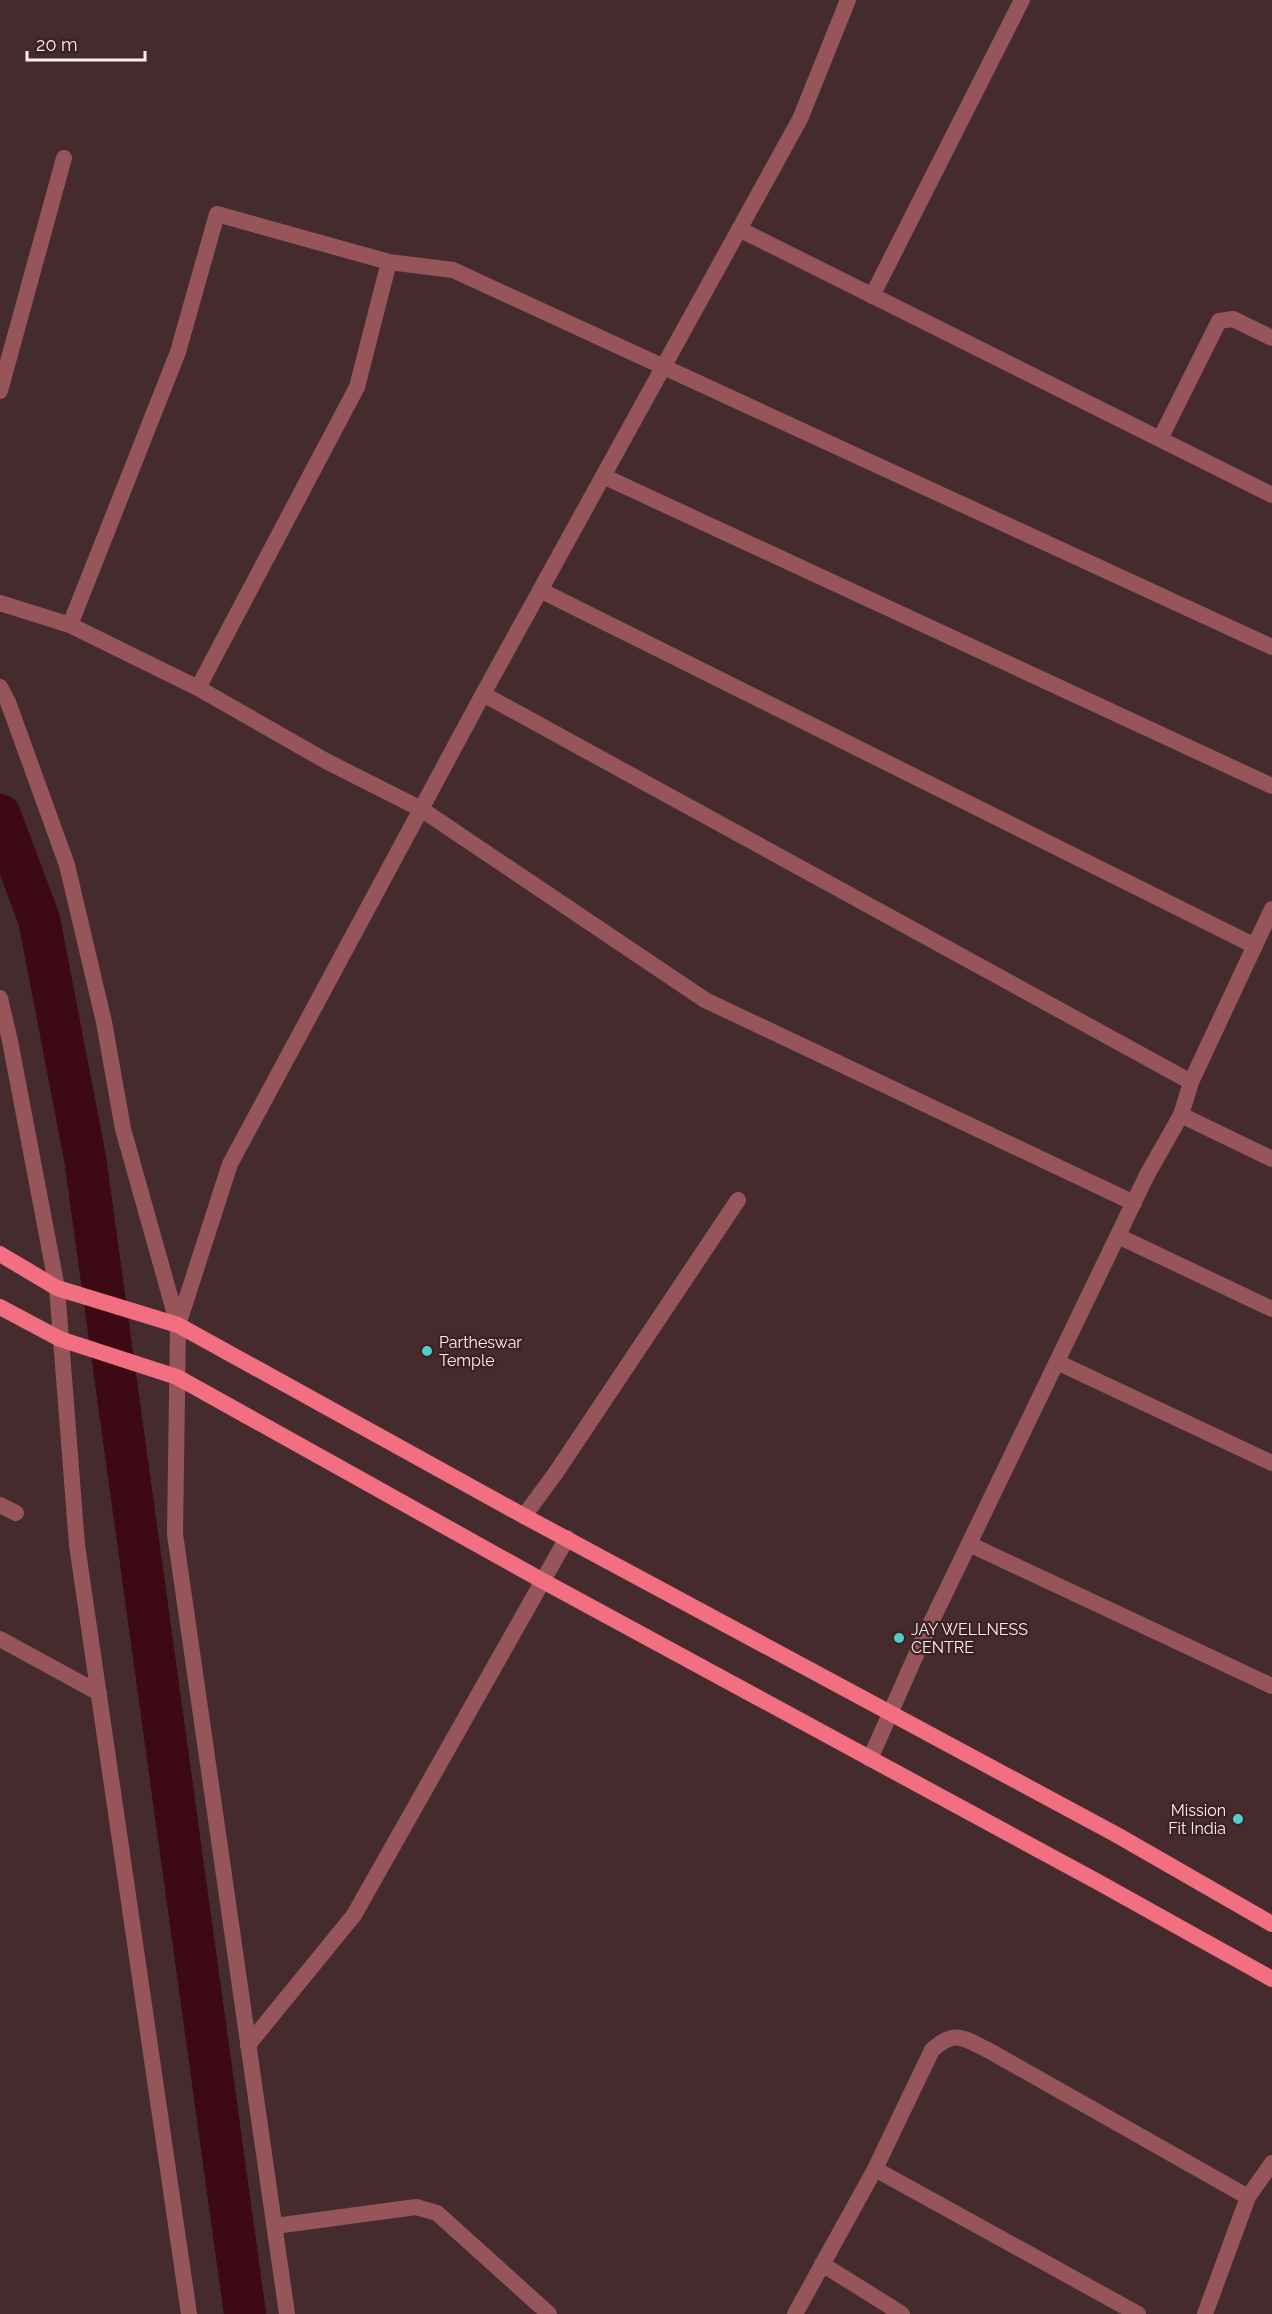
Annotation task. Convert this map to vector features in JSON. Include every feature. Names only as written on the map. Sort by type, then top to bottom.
[{"type":"main road","points":[[0,1254],[57,1287],[143,1312],[178,1325],[524,1516],[1117,1835],[1272,1924]]},
{"type":"main road","points":[[0,1306],[60,1339],[177,1377],[543,1581],[1272,1979]]},
{"type":"street","points":[[287,2314],[175,1534],[178,1325],[230,1164],[483,694],[800,119],[848,0]]},
{"type":"street","points":[[872,296],[1022,0]]},
{"type":"street","points":[[0,391],[64,158]]},
{"type":"street","points":[[70,625],[178,352],[217,214],[389,262],[453,270],[1272,647]]},
{"type":"street","points":[[739,229],[1272,495]]},
{"type":"street","points":[[198,688],[357,387],[389,262]]},
{"type":"street","points":[[1160,439],[1219,321],[1233,319],[1272,339]]},
{"type":"street","points":[[603,476],[1272,786]]},
{"type":"street","points":[[540,590],[1255,946]]},
{"type":"street","points":[[0,603],[70,625],[198,688],[327,761],[421,809],[705,1000],[1134,1203]]},
{"type":"street","points":[[0,687],[12,713],[67,865],[104,1022],[123,1130],[178,1325]]},
{"type":"street","points":[[483,694],[1191,1082]]},
{"type":"street","points":[[870,1759],[923,1639],[1147,1175],[1181,1115],[1191,1082],[1272,909]]},
{"type":"street","points":[[0,998],[5,1039],[57,1287],[77,1545],[189,2314]]},
{"type":"street","points":[[1181,1115],[1272,1159]]},
{"type":"street","points":[[524,1516],[555,1474],[738,1200]]},
{"type":"street","points":[[1118,1236],[1272,1309]]},
{"type":"street","points":[[1057,1362],[1272,1463]]},
{"type":"street","points":[[0,1505],[16,1513]]},
{"type":"street","points":[[248,2045],[354,1915],[567,1538]]},
{"type":"street","points":[[969,1544],[1272,1686]]},
{"type":"street","points":[[0,1639],[99,1693]]},
{"type":"street","points":[[795,2314],[875,2169],[932,2050],[944,2039],[960,2037],[988,2050],[1248,2197]]},
{"type":"street","points":[[1204,2314],[1248,2197],[1272,2163]]},
{"type":"street","points":[[875,2169],[1138,2314]]},
{"type":"street","points":[[275,2226],[416,2207],[437,2213],[549,2314]]},
{"type":"street","points":[[822,2264],[902,2314]]},
{"type":"waterway","points":[[0,815],[39,919],[85,1158],[245,2314]]},
{"type":"place","name":"Partheswar Temple","points":[[427,1351]]},
{"type":"place","name":"JAY WELLNESS CENTRE","points":[[899,1638]]},
{"type":"place","name":"Mission Fit India","points":[[1238,1819]]}]
